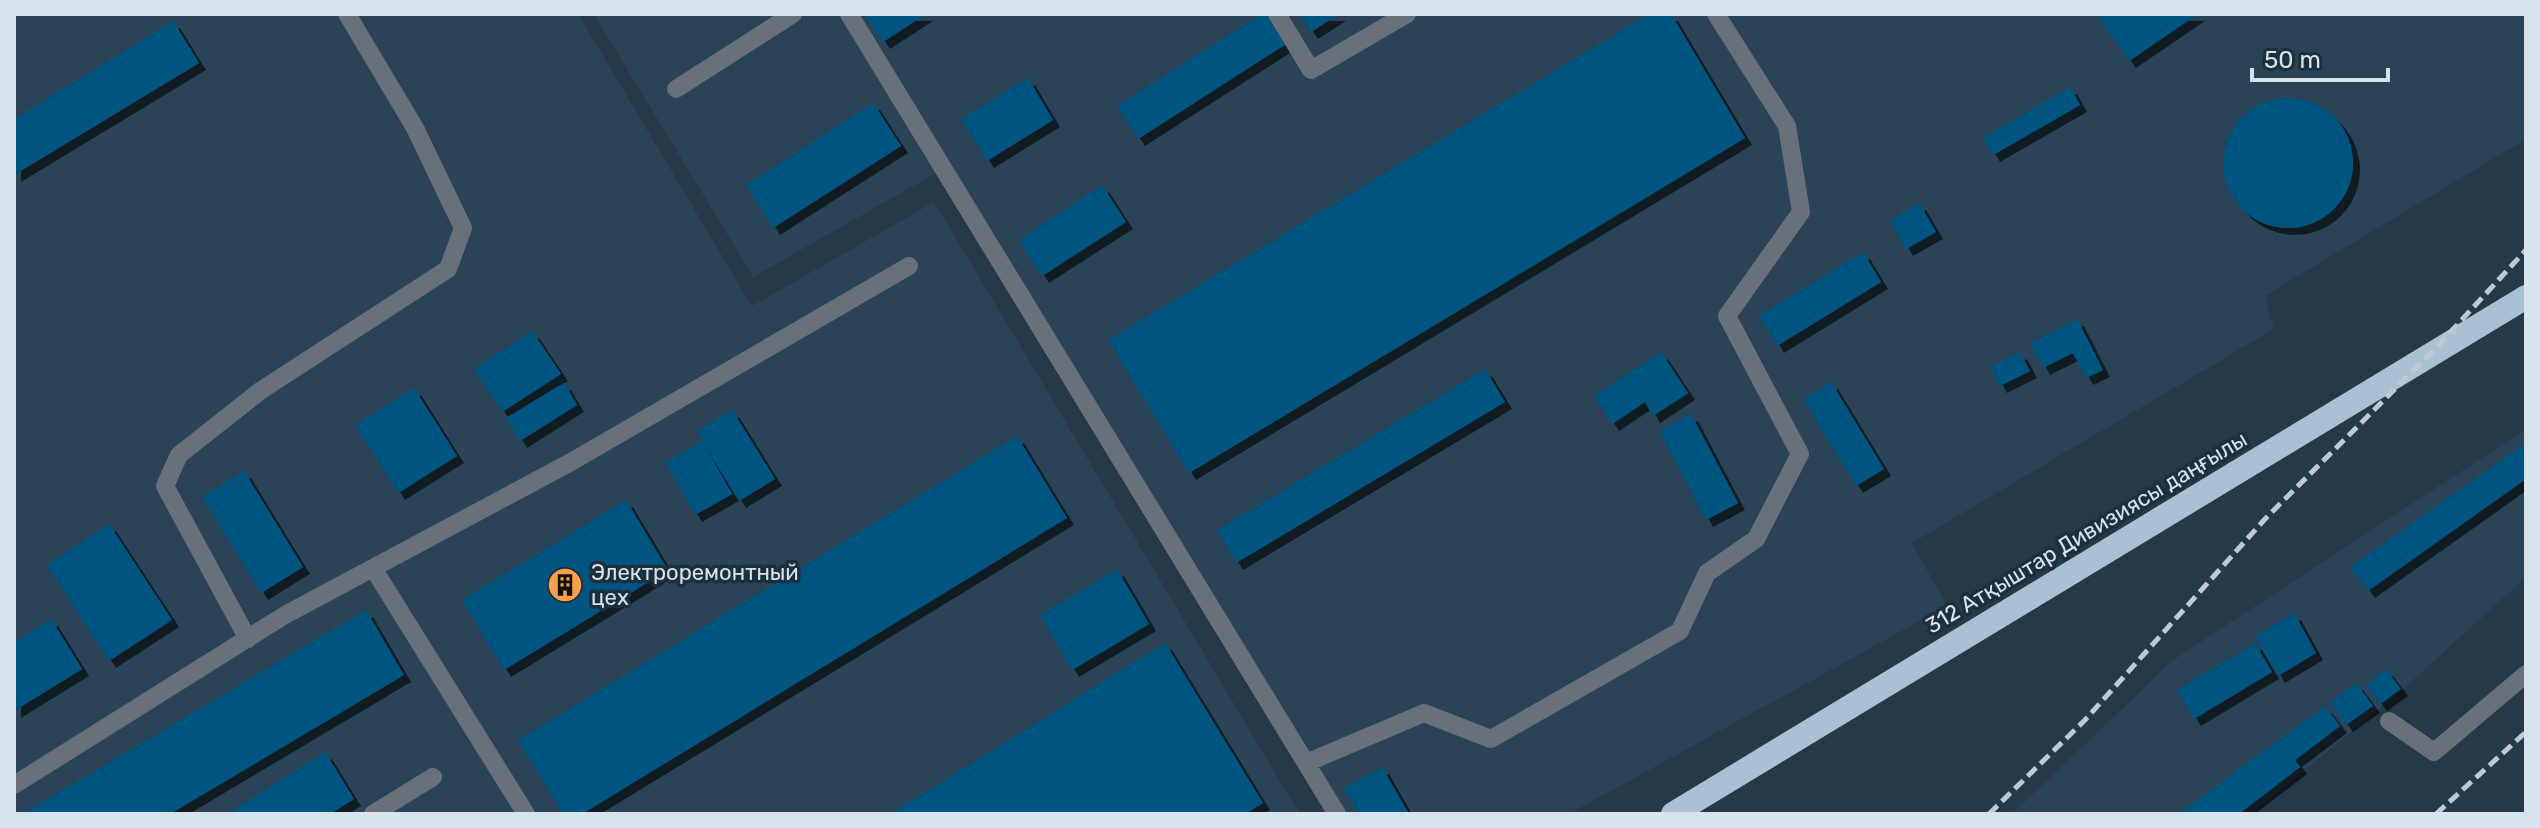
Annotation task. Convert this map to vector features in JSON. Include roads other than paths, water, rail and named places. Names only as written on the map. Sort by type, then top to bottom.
[{"type":"highway","name":"312 Атқыштар Дивизиясы даңғылы","points":[[1673,814],[2526,297]]},
{"type":"lane","points":[[248,639],[165,486],[179,455],[260,391],[448,269],[463,228],[415,128],[347,14]]},
{"type":"lane","points":[[676,89],[793,14]]},
{"type":"lane","points":[[849,14],[1337,814]]},
{"type":"lane","points":[[1277,14],[1311,70],[1407,14]]},
{"type":"lane","points":[[1306,763],[1424,713],[1491,739],[1680,631],[1707,573],[1756,539],[1800,454],[1727,316],[1801,212],[1787,126],[1716,14]]},
{"type":"lane","points":[[14,785],[248,639],[571,462],[909,266]]},
{"type":"lane","points":[[373,568],[526,814]]},
{"type":"lane","points":[[2389,721],[2434,752],[2526,674]]},
{"type":"lane","points":[[373,814],[433,777]]},
{"type":"railway","points":[[1989,814],[2085,720],[2265,519],[2434,350],[2526,250]]},
{"type":"railway","points":[[2436,814],[2526,732]]},
{"type":"place","name":"Электроремонтный цех","points":[[565,585]]}]
